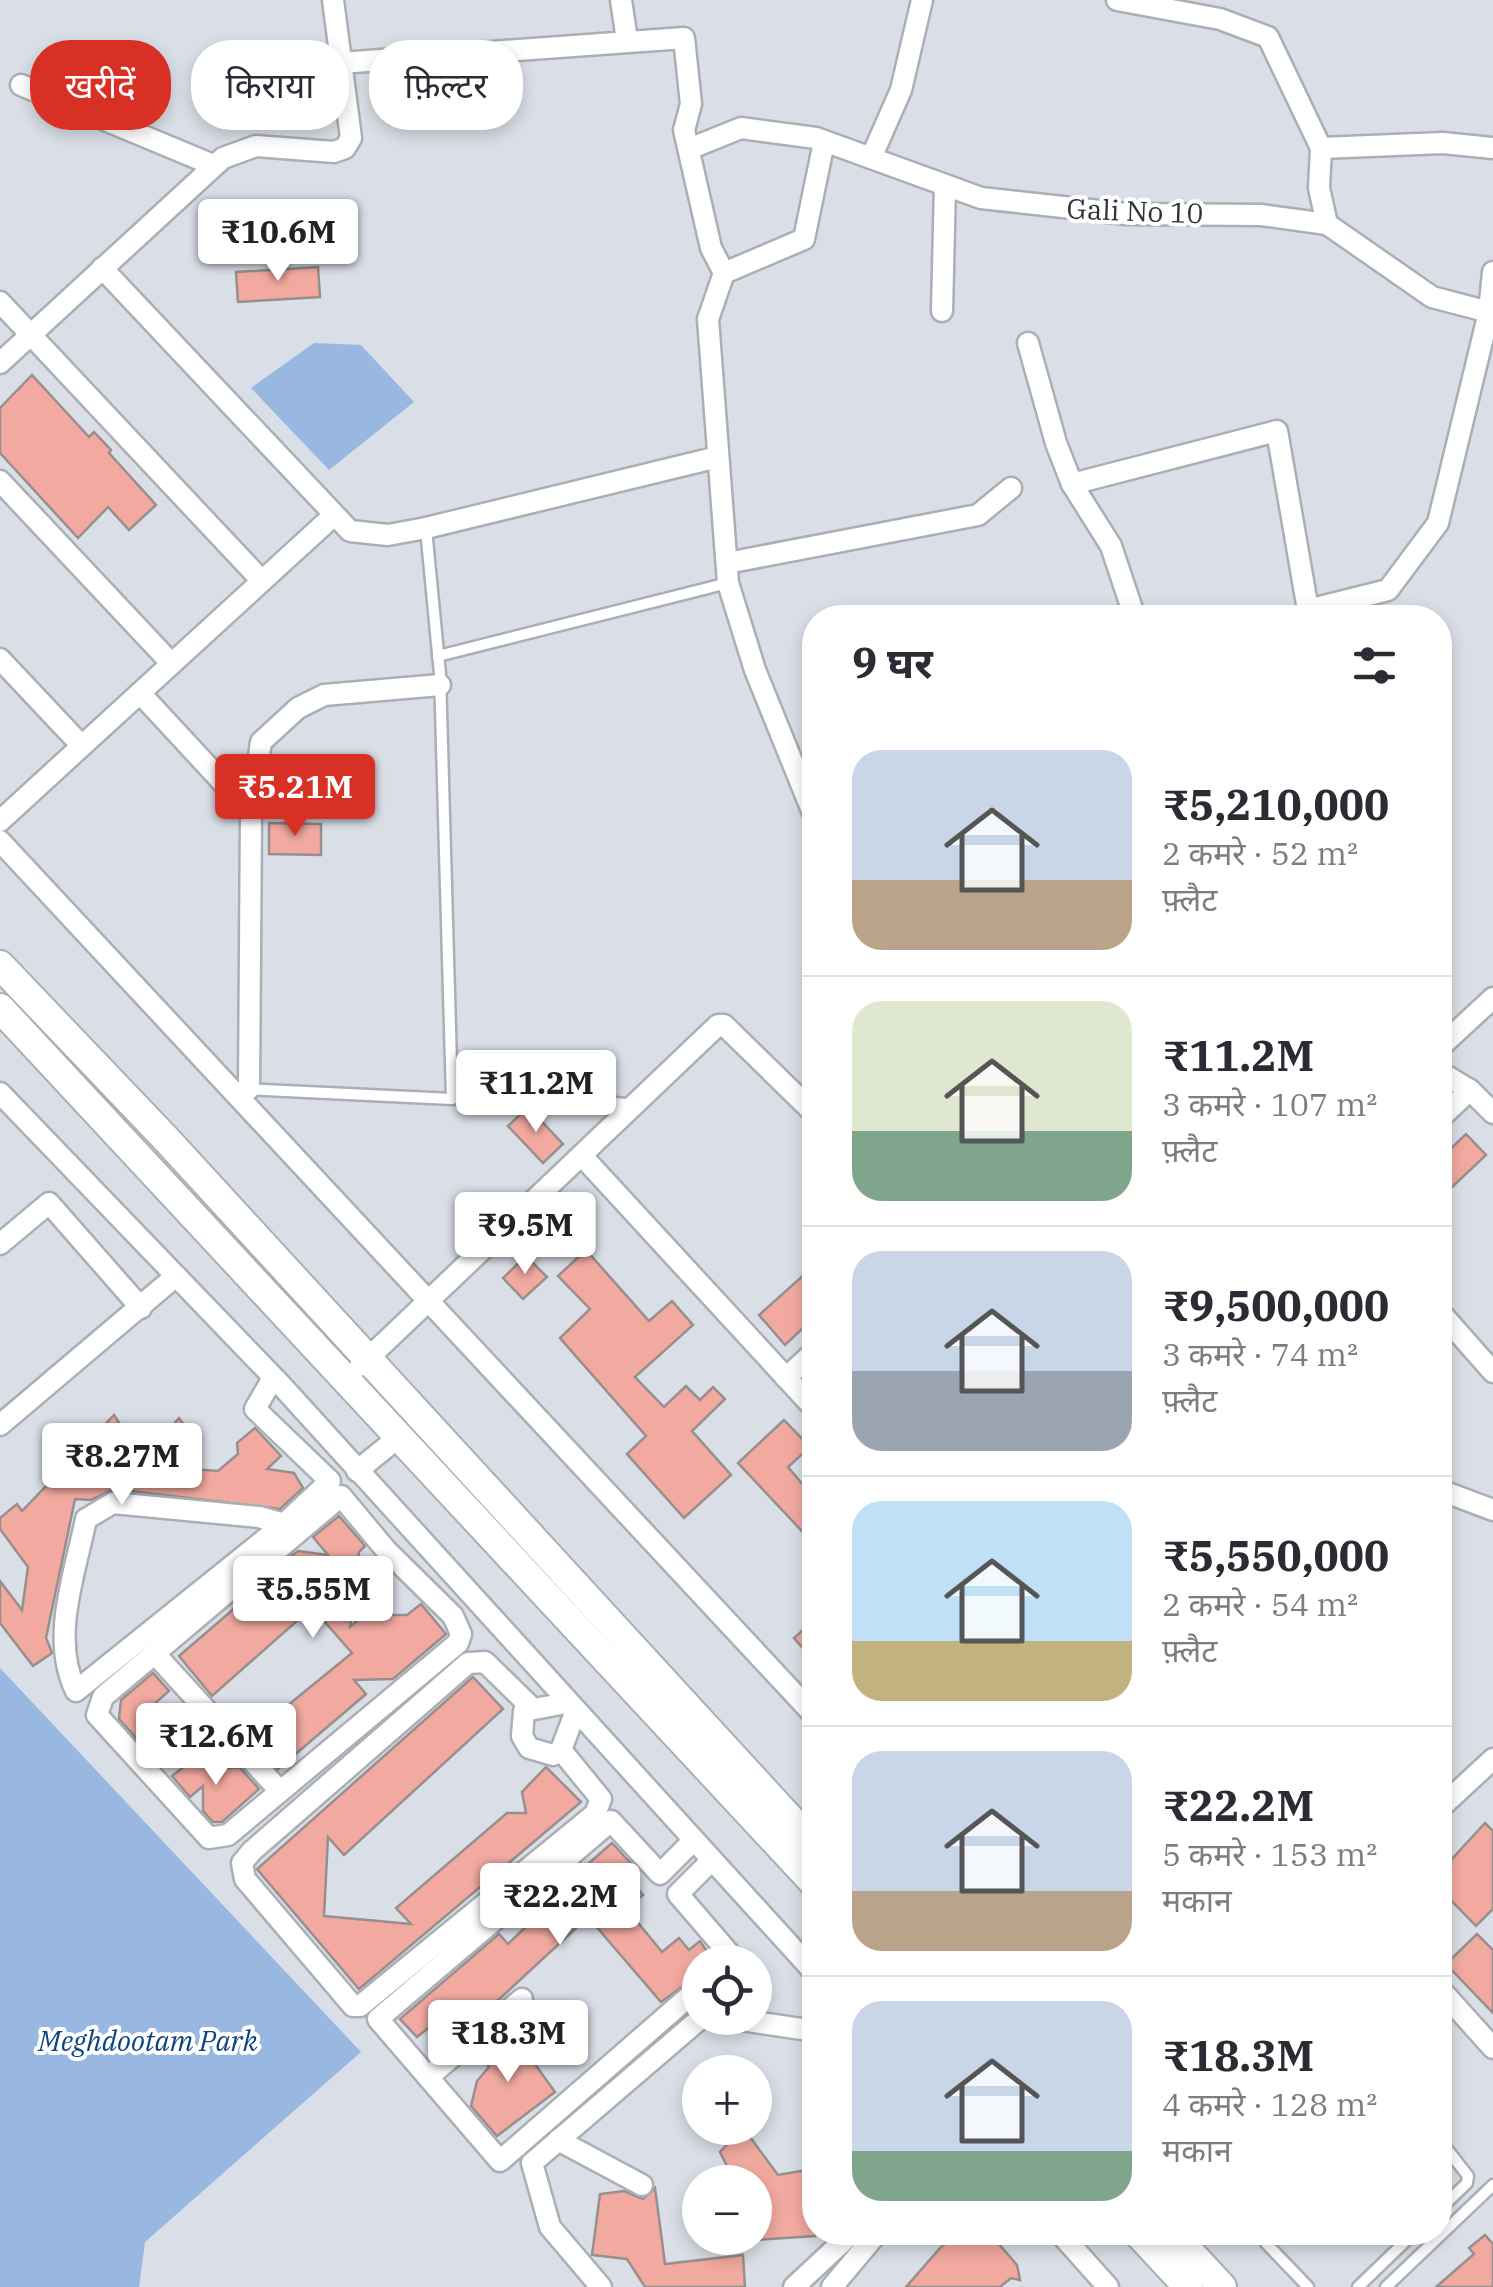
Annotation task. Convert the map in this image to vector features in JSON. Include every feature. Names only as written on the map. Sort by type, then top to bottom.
[{"type":"street","points":[[333,0],[337,40]]},
{"type":"street","points":[[621,0],[627,40]]},
{"type":"street","points":[[871,158],[901,90],[922,0]]},
{"type":"street","points":[[1128,1],[1220,19],[1268,37],[1321,148],[1319,188],[1327,224],[1432,297],[1491,313]]},
{"type":"street","points":[[349,62],[684,38],[691,104],[684,130],[711,248],[724,273],[708,319],[727,573],[754,670],[802,786]]},
{"type":"street","points":[[21,85],[212,165]]},
{"type":"street","name":"Gali No 10","points":[[689,149],[741,128],[824,142],[981,198],[1053,208],[1261,215],[1327,224]]},
{"type":"street","points":[[0,363],[212,165],[239,149],[256,146],[334,152],[345,148],[349,130]]},
{"type":"street","points":[[724,273],[804,239],[824,142]]},
{"type":"street","points":[[1321,148],[1443,143],[1493,148]]},
{"type":"street","points":[[942,311],[946,185]]},
{"type":"street","points":[[102,268],[350,531],[369,535],[426,528],[718,457]]},
{"type":"street","points":[[1328,605],[1388,590],[1438,524],[1491,313],[1493,272]]},
{"type":"street","points":[[0,302],[262,581]]},
{"type":"street","points":[[1028,344],[1072,484],[1111,546],[1131,605]]},
{"type":"street","points":[[1072,484],[1277,432],[1307,605]]},
{"type":"street","points":[[0,481],[170,663]]},
{"type":"street","points":[[727,573],[978,515],[1012,488]]},
{"type":"street","points":[[0,822],[332,516]]},
{"type":"street","points":[[0,660],[82,745]]},
{"type":"street","points":[[239,1089],[252,813],[261,742],[298,708],[324,695],[440,685]]},
{"type":"street","points":[[140,693],[252,813]]},
{"type":"street","points":[[0,841],[239,1089],[429,1302],[802,1702]]},
{"type":"street","points":[[0,966],[802,1832]]},
{"type":"street","points":[[1452,1036],[1493,998]]},
{"type":"street","points":[[0,1008],[802,1870]]},
{"type":"street","points":[[346,1378],[722,1024],[802,1101]]},
{"type":"street","points":[[1452,1079],[1470,1090],[1493,1113]]},
{"type":"street","points":[[1452,1107],[1470,1090]]},
{"type":"street","points":[[0,1093],[274,1378],[802,1959]]},
{"type":"street","points":[[583,1157],[802,1395]]},
{"type":"street","points":[[0,1244],[49,1203],[141,1308]]},
{"type":"street","points":[[4,1415],[176,1276]]},
{"type":"street","points":[[1452,1326],[1493,1372]]},
{"type":"street","points":[[786,1378],[802,1363]]},
{"type":"street","points":[[274,1378],[255,1409],[330,1481],[284,1524],[76,1692],[66,1672],[62,1639],[86,1519],[113,1504],[260,1517],[284,1524]]},
{"type":"street","points":[[357,1470],[400,1436]]},
{"type":"street","points":[[1452,1495],[1493,1510]]},
{"type":"street","points":[[340,1496],[386,1550],[453,1616],[461,1634],[458,1643],[278,1789],[228,1835],[209,1838],[97,1715],[102,1698],[340,1496]]},
{"type":"street","points":[[386,1550],[409,1528]]},
{"type":"street","points":[[418,1581],[438,1561]]},
{"type":"street","points":[[156,1655],[278,1789]]},
{"type":"street","points":[[532,1708],[485,1662],[468,1664],[252,1851],[242,1863],[245,1879],[334,1987],[352,2006],[360,2006],[596,1814],[600,1798],[561,1750]]},
{"type":"street","points":[[571,1708],[561,1750],[553,1756],[529,1748],[520,1721],[524,1711],[571,1708]]},
{"type":"street","points":[[1452,1797],[1493,1759]]},
{"type":"street","points":[[682,2003],[500,2161],[378,2019],[611,1821],[722,1945]]},
{"type":"street","points":[[660,1874],[692,1842]]},
{"type":"street","points":[[678,1894],[710,1862]]},
{"type":"street","points":[[428,2078],[522,1999]]},
{"type":"street","points":[[1452,2003],[1493,2048]]},
{"type":"street","points":[[772,2025],[802,2029]]},
{"type":"street","points":[[601,2287],[550,2227],[532,2163],[682,2034]]},
{"type":"street","points":[[558,2140],[642,2185]]},
{"type":"street","points":[[794,2287],[839,2245]]},
{"type":"street","points":[[832,2287],[867,2245]]},
{"type":"street","points":[[1070,2245],[1108,2287]]},
{"type":"street","points":[[1149,2245],[1188,2287]]},
{"type":"street","points":[[1183,2245],[1222,2287]]},
{"type":"lane","points":[[426,528],[440,685],[452,1099]]},
{"type":"lane","points":[[438,656],[727,573]]},
{"type":"lane","points":[[239,1089],[452,1099],[490,1090],[637,1106]]},
{"type":"lane","points":[[260,1566],[292,1603]]},
{"type":"lane","points":[[1452,2155],[1468,2176],[1467,2184],[1452,2198]]},
{"type":"lane","points":[[1452,2224],[1493,2185]]},
{"type":"lane","points":[[1268,2245],[1308,2287]]},
{"type":"lane","points":[[1358,2287],[1402,2245]]},
{"type":"lane","points":[[1386,2287],[1430,2245]]},
{"type":"green space","points":[[314,343],[361,345],[414,402],[329,470],[251,388]]},
{"type":"green space","name":"Meghdootam Park","points":[[0,1668],[361,2052],[145,2242],[139,2287],[0,2287]]},
{"type":"building","points":[[318,267],[320,297],[238,302],[236,272]]},
{"type":"building","points":[[32,375],[89,437],[94,432],[156,505],[129,530],[108,507],[78,538],[0,453],[0,408]]},
{"type":"building","points":[[269,823],[321,824],[321,855],[269,854]]},
{"type":"building","points":[[528,1107],[563,1144],[543,1163],[508,1126]]},
{"type":"building","points":[[1466,1134],[1486,1155],[1452,1187],[1452,1147]]},
{"type":"building","points":[[586,1250],[649,1321],[672,1301],[693,1325],[635,1377],[664,1407],[686,1386],[700,1400],[713,1387],[725,1399],[692,1431],[731,1475],[684,1518],[627,1454],[646,1436],[560,1338],[590,1309],[558,1276]]},
{"type":"building","points":[[526,1256],[547,1277],[523,1299],[503,1278]]},
{"type":"building","points":[[802,1277],[802,1329],[785,1345],[759,1315]]},
{"type":"building","points":[[114,1415],[144,1460],[179,1418],[201,1448],[180,1468],[218,1471],[238,1454],[237,1443],[255,1428],[281,1456],[267,1469],[294,1473],[303,1488],[280,1509],[114,1489],[91,1500],[75,1499],[46,1638],[52,1653],[33,1666],[0,1623],[0,1581],[22,1610],[28,1567],[0,1529],[0,1518],[17,1504],[22,1511]]},
{"type":"building","points":[[784,1420],[802,1439],[802,1454],[788,1467],[802,1484],[802,1531],[738,1463]]},
{"type":"building","points":[[339,1516],[365,1546],[359,1552],[350,1627],[370,1610],[374,1615],[407,1615],[421,1604],[446,1634],[393,1679],[354,1680],[366,1694],[278,1769],[249,1737],[352,1653],[324,1621],[319,1625],[308,1611],[212,1696],[179,1656],[264,1583],[286,1609],[298,1609],[299,1598],[283,1579],[286,1560],[298,1551],[328,1555],[313,1537]]},
{"type":"building","points":[[802,1631],[802,1647],[794,1638]]},
{"type":"building","points":[[153,1673],[169,1691],[153,1705],[179,1708],[176,1737],[153,1756],[119,1719],[121,1700]]},
{"type":"building","points":[[473,1677],[503,1709],[344,1855],[328,1837],[324,1916],[411,1924],[396,1908],[507,1813],[526,1813],[522,1792],[546,1767],[581,1802],[359,1989],[257,1869]]},
{"type":"building","points":[[198,1756],[206,1767],[240,1768],[259,1789],[222,1822],[213,1822],[203,1811],[203,1786],[190,1797],[172,1776]]},
{"type":"building","points":[[1485,1823],[1493,1831],[1493,1909],[1476,1926],[1452,1901],[1452,1859]]},
{"type":"building","points":[[612,1843],[638,1871],[629,1878],[643,1895],[626,1908],[662,1952],[679,1938],[685,1945],[682,1987],[661,2002],[588,1917],[494,2004],[446,2040],[432,2025],[417,2037],[400,2019],[499,1934],[508,1944],[537,1916],[530,1908],[555,1887],[558,1890]]},
{"type":"building","points":[[1477,1934],[1493,1950],[1493,2013],[1452,1970],[1452,1958]]},
{"type":"building","points":[[509,2028],[555,2092],[497,2136],[471,2106],[477,2081],[489,2067],[481,2054]]},
{"type":"building","points":[[727,2145],[756,2145],[771,2165],[726,2165],[720,2152]]},
{"type":"building","points":[[772,2167],[778,2175],[802,2171],[802,2237],[772,2239]]},
{"type":"building","points":[[655,2188],[665,2264],[743,2255],[745,2287],[645,2287],[627,2259],[592,2255],[600,2194],[624,2191],[643,2199]]},
{"type":"building","points":[[1485,2235],[1493,2244],[1493,2287],[1436,2287],[1474,2254],[1469,2248]]},
{"type":"building","points":[[1000,2245],[1017,2265],[1020,2280],[1011,2278],[1000,2287],[906,2287],[941,2247]]}]
